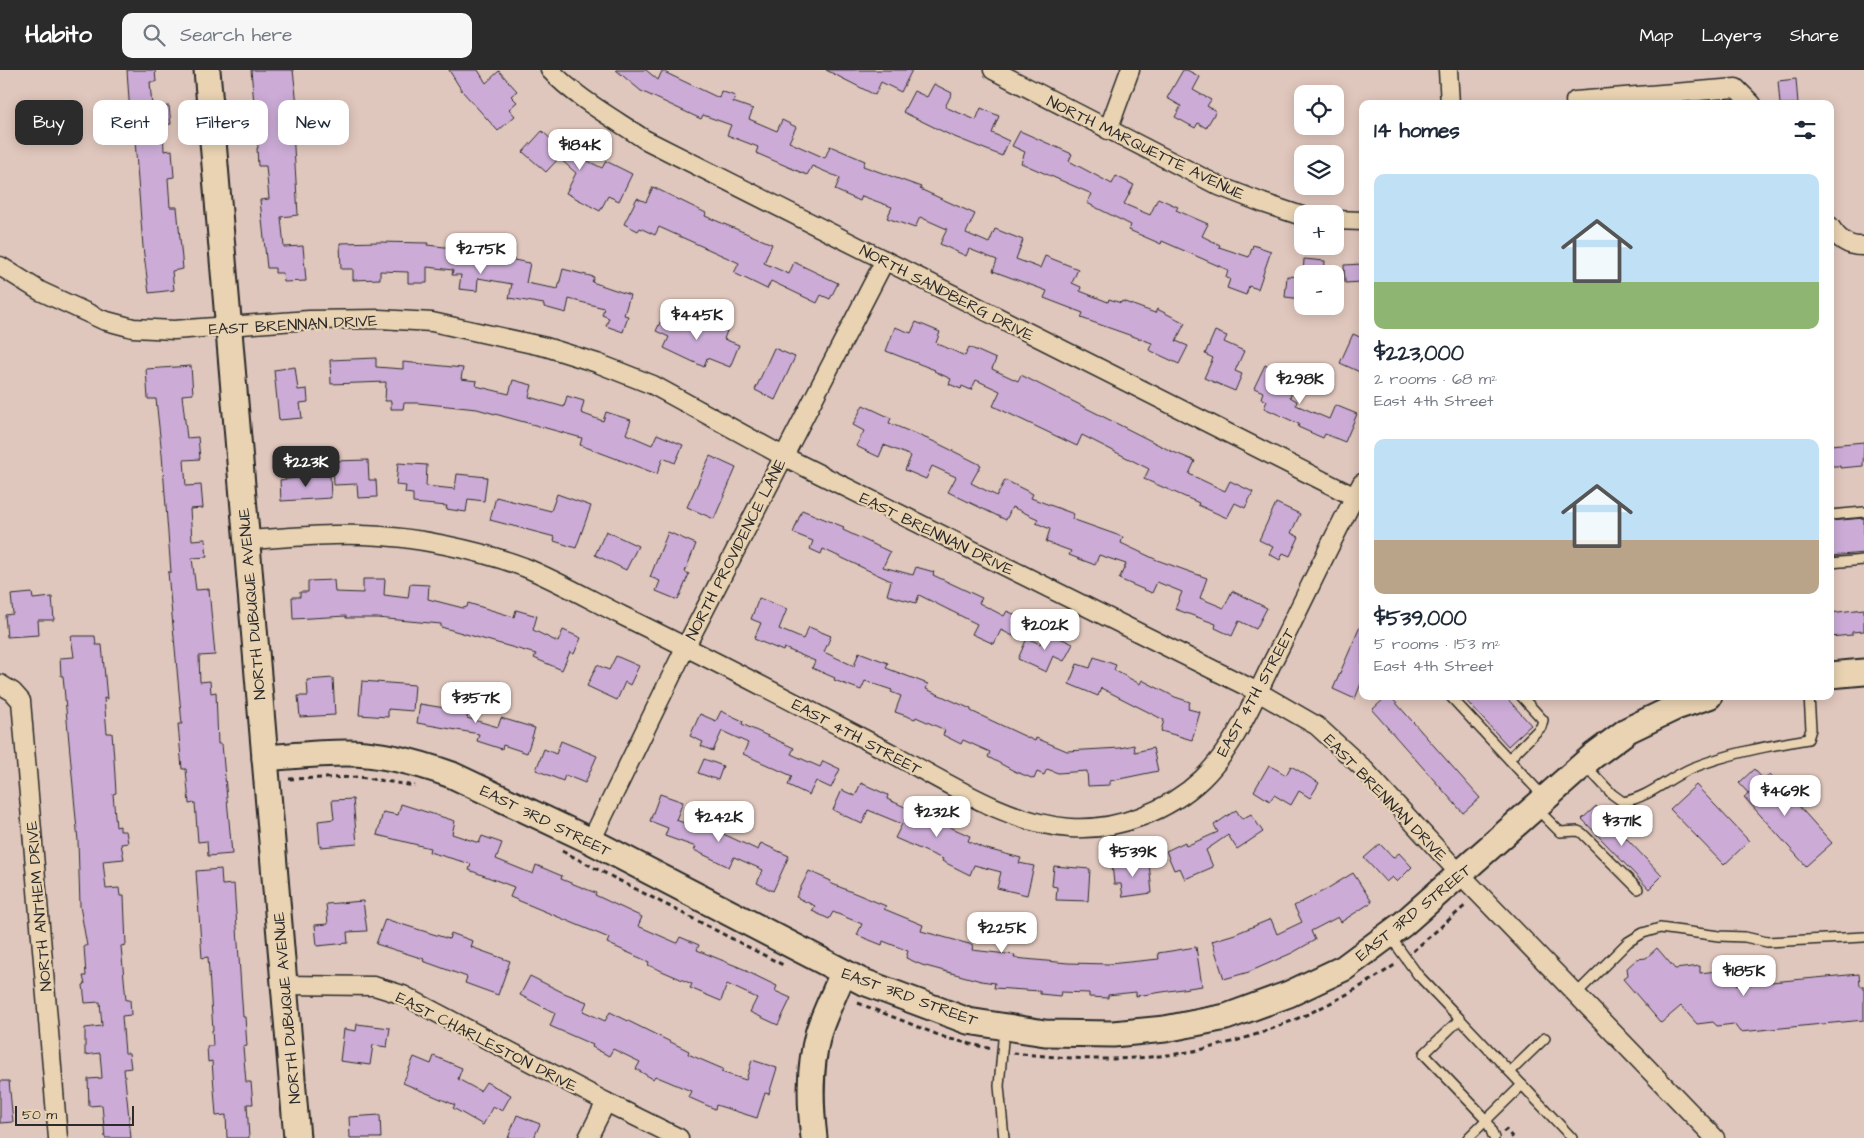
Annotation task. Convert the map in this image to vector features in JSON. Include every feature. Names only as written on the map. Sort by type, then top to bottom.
[{"type":"street","name":"NORTH DUBUQUE AVENUE","points":[[207,70],[296,1138]]},
{"type":"street","name":"NORTH SANDBERG DRIVE","points":[[550,70],[557,78],[594,106],[644,139],[885,260],[1359,490]]},
{"type":"street","name":"NORTH MARQUETTE AVENUE","points":[[993,70],[1219,186],[1294,213]]},
{"type":"street","points":[[1108,130],[1130,70]]},
{"type":"street","points":[[1448,70],[1450,100]]},
{"type":"street","points":[[1606,100],[1736,88],[1748,100]]},
{"type":"street","points":[[1344,220],[1359,221]]},
{"type":"street","points":[[1834,233],[1852,246],[1864,246]]},
{"type":"street","name":"NORTH PROVIDENCE LANE","points":[[592,841],[686,646],[885,260]]},
{"type":"street","name":"EAST BRENNAN DRIVE","points":[[0,266],[40,291],[103,320],[133,328],[174,330],[309,320],[379,319],[432,322],[527,342],[597,363],[653,385],[783,456],[1258,692],[1316,726],[1363,768],[1460,874],[1715,1138]]},
{"type":"street","name":"EAST 4TH STREET","points":[[246,540],[332,534],[366,534],[434,544],[474,553],[524,568],[686,646],[979,799],[1041,823],[1072,828],[1109,825],[1142,817],[1181,796],[1203,778],[1226,751],[1258,692],[1359,490]]},
{"type":"street","points":[[1834,675],[1864,672]]},
{"type":"street","name":"NORTH ANTHEM DRIVE","points":[[0,684],[13,692],[21,701],[58,1138]]},
{"type":"street","name":"EAST 3RD STREET","points":[[265,758],[348,753],[402,760],[429,766],[592,841],[843,973],[968,1021],[1045,1032],[1113,1034],[1165,1029],[1226,1017],[1289,994],[1344,968],[1389,935],[1584,764],[1628,730],[1676,707],[1697,700]]},
{"type":"street","points":[[814,1138],[811,1111],[811,1071],[818,1034],[843,973]]},
{"type":"street","name":"EAST CHARLESTON DRIVE","points":[[284,985],[374,986],[403,995],[606,1102],[679,1138]]},
{"type":"street","points":[[588,1138],[606,1102]]},
{"type":"lane","points":[[1834,515],[1864,512]]},
{"type":"lane","points":[[1834,564],[1864,560]]},
{"type":"lane","points":[[1454,700],[1509,759],[1560,832],[1578,831],[1582,833],[1638,889]]},
{"type":"lane","points":[[1509,759],[1541,727],[1544,720],[1525,700]]},
{"type":"lane","points":[[1584,764],[1612,794],[1623,802],[1636,800],[1690,769],[1736,752],[1808,739],[1811,729],[1809,700]]},
{"type":"lane","points":[[1576,994],[1628,942],[1643,933],[1660,928],[1719,936],[1746,937],[1767,942],[1864,937]]},
{"type":"lane","points":[[1389,935],[1418,975],[1572,1138]]},
{"type":"lane","points":[[1460,1019],[1424,1054],[1487,1120],[1494,1138]]},
{"type":"lane","points":[[1004,1026],[999,1086],[1004,1138]]},
{"type":"lane","points":[[1510,1072],[1545,1038]]},
{"type":"lane","points":[[1468,1138],[1522,1086]]},
{"type":"path","points":[[289,779],[360,777],[423,788]]},
{"type":"path","points":[[554,847],[785,966]]},
{"type":"building","points":[[127,70],[155,70],[156,82],[150,82],[151,100],[129,100]]},
{"type":"building","points":[[251,70],[293,70],[296,100],[278,100],[278,145],[294,145],[298,215],[281,217],[284,247],[303,246],[306,281],[284,282],[283,273],[275,273],[275,268],[267,268],[260,200],[269,199],[266,166],[258,166],[257,148],[258,145],[268,145],[268,100],[254,100]]},
{"type":"building","points":[[449,70],[478,70],[486,83],[499,71],[517,91],[511,96],[517,102],[509,109],[515,116],[498,131],[462,91]]},
{"type":"building","points":[[616,70],[646,70],[658,80],[662,71],[719,98],[721,91],[735,96],[733,102],[753,109],[749,119],[777,131],[782,120],[796,127],[789,142],[825,158],[830,146],[865,161],[863,166],[921,187],[920,189],[975,214],[966,233],[989,243],[995,229],[1023,240],[1016,259],[1040,268],[1045,256],[1078,269],[1072,283],[1081,287],[1080,291],[1108,302],[1109,299],[1121,303],[1122,301],[1155,313],[1157,309],[1185,323],[1176,341],[1188,346],[1179,364],[1149,350],[1152,343],[1081,318],[1083,313],[1044,298],[1047,291],[993,271],[997,260],[969,249],[966,256],[940,244],[947,229],[920,217],[915,228],[887,218],[892,207],[862,196],[860,201],[835,190],[840,178],[812,166],[807,175],[756,153],[758,147],[727,135],[731,125],[703,115],[701,119],[641,91]]},
{"type":"building","points":[[826,70],[912,70],[901,92],[881,82],[875,95]]},
{"type":"building","points":[[1183,70],[1187,70],[1200,77],[1193,90],[1211,100],[1207,106],[1216,111],[1206,128],[1198,123],[1195,128],[1175,117],[1181,106],[1167,98]]},
{"type":"building","points":[[1796,79],[1798,100],[1780,100],[1778,81]]},
{"type":"building","points":[[934,84],[952,93],[945,107],[976,120],[981,108],[999,116],[992,133],[1009,141],[1002,156],[952,136],[903,112],[914,91],[927,97]]},
{"type":"building","points":[[168,106],[169,106],[171,124],[168,124]]},
{"type":"building","points":[[542,131],[552,140],[559,133],[579,151],[576,155],[602,168],[606,161],[632,174],[619,201],[608,196],[600,211],[566,193],[576,173],[559,158],[546,172],[523,152]]},
{"type":"building","points":[[1020,131],[1072,154],[1069,161],[1112,184],[1116,176],[1134,185],[1124,204],[1150,215],[1158,198],[1178,207],[1176,210],[1208,224],[1202,236],[1220,245],[1219,247],[1249,257],[1253,245],[1271,251],[1258,289],[1249,286],[1246,295],[1227,288],[1230,279],[1226,278],[1228,270],[1162,241],[1161,244],[1129,230],[1131,225],[1087,203],[1092,194],[1021,163],[1025,152],[1012,146]]},
{"type":"building","points":[[135,145],[164,145],[164,151],[172,150],[174,177],[168,178],[170,207],[177,207],[183,269],[172,271],[174,290],[149,293],[143,247]]},
{"type":"building","points":[[653,187],[706,213],[705,216],[772,244],[764,263],[789,274],[794,262],[838,283],[830,299],[821,295],[817,303],[771,281],[767,289],[734,273],[739,263],[659,227],[655,235],[640,228],[638,231],[624,224],[637,198],[646,202]]},
{"type":"building","points":[[340,243],[428,243],[427,245],[481,251],[481,254],[530,263],[526,283],[558,289],[563,269],[594,277],[592,282],[630,295],[624,315],[628,316],[623,332],[606,326],[609,318],[602,315],[604,308],[569,299],[566,313],[544,307],[544,304],[509,298],[512,284],[478,278],[477,291],[459,289],[461,275],[452,275],[453,270],[427,267],[427,283],[408,283],[408,272],[380,271],[380,279],[353,280],[353,269],[341,269]]},
{"type":"building","points":[[1304,259],[1325,261],[1325,265],[1304,265]]},
{"type":"building","points":[[1359,264],[1359,282],[1345,283],[1344,265]]},
{"type":"building","points":[[1287,276],[1294,276],[1294,298],[1285,297]]},
{"type":"building","points":[[666,310],[709,330],[711,324],[727,331],[724,339],[739,345],[730,367],[707,358],[704,367],[664,348],[669,337],[656,331]]},
{"type":"building","points":[[916,322],[940,332],[936,343],[965,356],[969,347],[996,359],[992,369],[1018,381],[1021,375],[1171,451],[1195,461],[1189,474],[1225,491],[1230,481],[1253,492],[1245,508],[1235,503],[1227,518],[1198,505],[1199,503],[1144,479],[1149,469],[1082,435],[1077,446],[993,406],[1000,391],[976,380],[971,390],[962,386],[961,389],[949,384],[951,379],[935,370],[886,351],[895,327],[911,333]]},
{"type":"building","points":[[1215,331],[1227,336],[1224,342],[1244,351],[1235,371],[1242,374],[1235,391],[1204,378],[1213,358],[1205,354]]},
{"type":"building","points":[[1353,334],[1359,337],[1359,372],[1340,363]]},
{"type":"building","points":[[774,348],[795,357],[775,400],[755,390]]},
{"type":"building","points":[[376,358],[376,367],[403,369],[403,362],[463,368],[461,379],[477,381],[476,386],[509,394],[513,380],[532,385],[529,397],[564,407],[567,396],[584,401],[581,413],[603,421],[606,412],[631,420],[626,434],[652,445],[657,434],[683,445],[675,463],[663,458],[657,474],[580,445],[582,438],[477,409],[404,403],[403,409],[391,409],[391,401],[385,401],[386,382],[331,384],[330,360]]},
{"type":"building","points":[[1283,363],[1302,371],[1290,397],[1297,401],[1296,405],[1329,419],[1335,405],[1357,414],[1345,442],[1325,434],[1323,438],[1298,427],[1299,424],[1264,408],[1267,401],[1261,398],[1263,392],[1254,388],[1265,365],[1280,371]]},
{"type":"building","points":[[191,366],[193,394],[182,395],[187,438],[198,437],[200,459],[184,460],[186,486],[201,485],[203,508],[190,509],[192,540],[205,539],[207,557],[192,558],[196,590],[209,589],[215,655],[199,656],[200,682],[210,681],[211,693],[216,692],[218,744],[222,744],[232,854],[208,856],[207,841],[198,842],[195,803],[189,804],[186,769],[182,769],[178,724],[182,724],[168,572],[171,572],[162,455],[156,399],[148,399],[146,369]]},
{"type":"building","points":[[295,367],[298,390],[307,389],[308,402],[300,403],[302,418],[279,420],[274,370]]},
{"type":"building","points":[[863,405],[891,418],[889,423],[935,442],[981,465],[971,483],[997,496],[1005,480],[1033,494],[1031,498],[1074,514],[1072,519],[1123,537],[1121,543],[1157,560],[1207,578],[1200,598],[1224,608],[1232,591],[1267,608],[1256,629],[1239,621],[1232,636],[1215,628],[1216,624],[1175,609],[1182,592],[1157,582],[1152,593],[1119,579],[1126,564],[1099,555],[1095,565],[1069,555],[1071,551],[1046,542],[1050,529],[1036,523],[1038,519],[1012,507],[1006,520],[948,492],[956,477],[932,466],[926,479],[905,470],[911,456],[884,445],[879,457],[856,446],[864,431],[853,425]]},
{"type":"building","points":[[1864,442],[1863,466],[1840,468],[1840,466],[1834,466],[1834,445]]},
{"type":"building","points":[[710,456],[736,468],[714,519],[687,507]]},
{"type":"building","points":[[368,460],[369,480],[376,480],[377,497],[358,498],[357,484],[334,485],[333,461]]},
{"type":"building","points":[[398,463],[427,465],[426,486],[455,489],[457,474],[487,477],[484,501],[468,499],[466,512],[446,509],[447,506],[413,503],[413,494],[405,493],[406,486],[396,485]]},
{"type":"building","points":[[330,474],[331,498],[281,501],[280,480]]},
{"type":"building","points":[[557,494],[591,506],[576,548],[554,541],[555,537],[490,520],[496,497],[551,511]]},
{"type":"building","points":[[1276,503],[1300,514],[1291,533],[1299,537],[1290,556],[1283,553],[1280,560],[1269,554],[1273,547],[1259,540]]},
{"type":"building","points":[[802,510],[844,527],[843,530],[890,552],[883,567],[913,575],[916,567],[934,572],[933,575],[982,598],[979,603],[1004,616],[1007,611],[1024,619],[1015,637],[1001,630],[994,644],[972,634],[977,624],[919,595],[916,603],[887,595],[891,581],[823,549],[821,554],[810,549],[813,541],[793,533]]},
{"type":"building","points":[[1864,518],[1864,553],[1834,556],[1834,521]]},
{"type":"building","points":[[606,531],[638,546],[626,570],[595,555]]},
{"type":"building","points":[[668,532],[696,544],[685,572],[689,574],[678,600],[656,591],[660,581],[650,577]]},
{"type":"building","points":[[363,579],[385,579],[384,595],[408,598],[410,584],[429,585],[428,599],[463,608],[467,607],[468,603],[514,617],[516,610],[537,616],[533,630],[558,642],[563,630],[581,638],[574,654],[570,652],[562,670],[534,658],[536,654],[441,627],[441,624],[377,618],[346,618],[346,616],[293,619],[292,597],[300,597],[300,592],[308,592],[308,581],[334,580],[335,592],[363,593]]},
{"type":"building","points":[[32,593],[33,599],[52,597],[54,620],[38,620],[39,635],[7,637],[5,615],[13,614],[11,595]]},
{"type":"building","points":[[759,598],[787,609],[779,629],[803,639],[809,627],[831,636],[824,652],[854,666],[859,652],[888,663],[886,668],[928,684],[926,689],[1035,741],[1036,738],[1067,751],[1120,748],[1134,745],[1135,752],[1153,748],[1158,771],[1110,781],[1110,785],[1088,786],[1087,771],[1058,773],[1047,769],[1044,775],[1037,772],[1034,779],[1014,771],[988,757],[990,752],[963,740],[961,744],[943,735],[945,730],[916,717],[915,719],[895,712],[901,696],[891,692],[892,690],[865,681],[861,690],[834,680],[835,678],[812,668],[815,661],[784,648],[783,651],[754,639],[761,623],[751,619]]},
{"type":"building","points":[[1864,609],[1864,631],[1852,632],[1852,635],[1834,637],[1834,613]]},
{"type":"building","points":[[1359,629],[1359,689],[1355,699],[1333,689]]},
{"type":"building","points":[[1045,631],[1073,644],[1064,661],[1053,656],[1046,672],[1018,659],[1027,638],[1040,644]]},
{"type":"building","points":[[71,636],[95,636],[96,645],[102,645],[107,699],[104,698],[107,733],[112,733],[114,759],[116,793],[113,794],[116,827],[120,826],[120,831],[126,831],[128,843],[121,844],[124,859],[103,861],[106,889],[119,888],[120,896],[124,896],[126,945],[121,946],[126,1000],[130,1000],[131,1015],[122,1016],[125,1053],[129,1053],[131,1068],[124,1069],[131,1138],[105,1138],[102,1105],[89,1106],[88,1079],[102,1078],[100,1053],[85,1055],[85,1028],[102,1026],[100,1002],[85,1003],[83,985],[85,984],[83,976],[86,976],[84,946],[87,946],[80,906],[78,841],[60,658],[74,657]]},
{"type":"building","points":[[616,656],[639,666],[630,685],[625,682],[617,700],[587,686],[597,665],[609,670]]},
{"type":"building","points":[[1094,657],[1116,665],[1114,670],[1140,684],[1142,680],[1175,697],[1190,702],[1188,709],[1200,712],[1192,740],[1161,731],[1164,720],[1101,688],[1098,696],[1069,684],[1077,664],[1090,668]]},
{"type":"building","points":[[333,678],[335,715],[300,717],[298,696],[308,696],[307,680]]},
{"type":"building","points":[[362,681],[415,685],[413,711],[388,709],[388,717],[359,715]]},
{"type":"building","points":[[448,692],[471,696],[467,718],[498,727],[501,718],[535,728],[527,753],[503,745],[502,749],[477,741],[479,734],[417,723],[420,704],[445,708]]},
{"type":"building","points":[[1383,700],[1394,700],[1480,798],[1463,813],[1372,710]]},
{"type":"building","points":[[1466,700],[1509,700],[1531,725],[1508,746]]},
{"type":"building","points":[[721,711],[743,721],[742,724],[794,748],[791,754],[820,767],[823,761],[840,769],[831,788],[816,781],[809,795],[788,785],[792,776],[743,754],[748,743],[722,731],[713,751],[701,746],[703,742],[690,736],[700,714],[716,721]]},
{"type":"building","points":[[561,741],[597,756],[585,783],[565,775],[563,781],[536,770],[544,749],[556,754]]},
{"type":"building","points":[[704,759],[723,766],[718,780],[698,773]]},
{"type":"building","points":[[1269,765],[1286,775],[1291,766],[1319,783],[1310,798],[1299,791],[1291,805],[1274,795],[1270,801],[1254,791]]},
{"type":"building","points":[[1754,769],[1763,779],[1770,774],[1832,843],[1806,866],[1744,797],[1749,794],[1739,783]]},
{"type":"building","points":[[861,783],[888,795],[887,799],[970,836],[968,841],[983,848],[1021,858],[1019,863],[1034,866],[1027,895],[997,888],[1001,872],[974,865],[970,875],[942,861],[943,859],[895,838],[902,824],[868,810],[862,824],[833,810],[842,790],[855,796]]},
{"type":"building","points":[[1696,785],[1749,841],[1724,865],[1670,809]]},
{"type":"building","points":[[660,794],[683,802],[676,820],[704,830],[706,826],[758,850],[761,843],[789,856],[773,891],[757,883],[763,870],[734,857],[729,867],[694,850],[696,847],[665,836],[668,828],[650,821]]},
{"type":"building","points":[[353,799],[357,844],[320,847],[318,821],[334,819],[332,800]]},
{"type":"building","points":[[401,804],[455,821],[452,834],[479,843],[482,836],[502,843],[496,859],[533,874],[536,865],[562,876],[561,879],[596,893],[595,895],[642,917],[638,926],[677,943],[680,937],[699,945],[697,950],[746,970],[777,986],[775,991],[791,998],[778,1025],[750,1012],[757,998],[727,984],[721,1001],[690,988],[692,984],[648,965],[649,962],[607,943],[609,938],[510,897],[514,887],[469,870],[471,864],[429,852],[430,848],[377,835],[383,812],[398,815]]},
{"type":"building","points":[[1596,806],[1662,876],[1649,889],[1582,819]]},
{"type":"building","points":[[1236,810],[1242,819],[1251,814],[1263,832],[1237,849],[1228,835],[1206,850],[1213,867],[1185,879],[1180,868],[1174,870],[1166,851],[1185,842],[1186,846],[1218,832],[1214,825]]},
{"type":"building","points":[[1380,844],[1393,858],[1399,853],[1412,867],[1397,882],[1392,877],[1386,882],[1364,858]]},
{"type":"building","points":[[1130,862],[1131,865],[1149,863],[1152,893],[1123,897],[1121,884],[1114,884],[1112,864]]},
{"type":"building","points":[[1054,866],[1090,869],[1088,901],[1056,900],[1057,887],[1052,886]]},
{"type":"building","points":[[221,869],[222,885],[234,884],[243,1017],[245,1017],[247,1046],[243,1047],[246,1082],[251,1082],[253,1104],[247,1104],[249,1138],[227,1138],[226,1115],[216,1116],[212,1061],[208,1062],[207,1046],[213,1046],[213,1030],[208,957],[202,958],[196,871]]},
{"type":"building","points":[[809,871],[831,881],[830,883],[886,906],[884,909],[923,925],[921,931],[973,945],[972,950],[1015,955],[1014,958],[1068,963],[1109,964],[1159,959],[1158,953],[1196,947],[1202,986],[1136,996],[1136,992],[1108,995],[1108,998],[1089,997],[1089,993],[1061,992],[1060,996],[1040,994],[1040,991],[994,988],[995,983],[922,965],[906,958],[908,951],[883,941],[882,945],[857,935],[862,924],[833,912],[829,919],[812,911],[815,906],[796,897]]},
{"type":"building","points":[[1353,873],[1372,902],[1341,922],[1338,917],[1311,931],[1315,940],[1292,953],[1249,972],[1224,979],[1212,941],[1271,919],[1277,934],[1302,922],[1294,906]]},
{"type":"building","points":[[363,901],[367,931],[347,932],[348,943],[317,946],[315,925],[328,924],[326,904]]},
{"type":"building","points":[[385,919],[449,939],[451,933],[473,941],[471,947],[510,961],[498,995],[465,983],[467,977],[423,961],[424,959],[376,944]]},
{"type":"building","points":[[1657,948],[1675,969],[1700,966],[1700,973],[1725,970],[1738,985],[1859,974],[1860,986],[1864,986],[1864,1020],[1740,1032],[1734,1024],[1717,1026],[1713,1022],[1697,1024],[1681,1006],[1661,1023],[1623,979],[1628,975],[1627,968],[1637,959],[1646,958]]},
{"type":"building","points":[[530,976],[587,1002],[583,1011],[605,1021],[610,1012],[689,1051],[688,1054],[723,1069],[721,1072],[746,1080],[752,1060],[777,1068],[769,1094],[765,1093],[757,1118],[716,1105],[715,1109],[688,1097],[691,1091],[655,1076],[653,1079],[636,1069],[640,1062],[613,1049],[609,1056],[592,1047],[593,1045],[550,1026],[555,1013],[520,995]]},
{"type":"building","points":[[357,1024],[390,1028],[387,1047],[373,1045],[370,1065],[340,1061],[344,1029],[356,1031]]},
{"type":"building","points":[[434,1056],[462,1068],[458,1079],[480,1091],[486,1082],[511,1095],[502,1111],[493,1106],[483,1125],[453,1108],[455,1105],[403,1083],[414,1057],[431,1064]]},
{"type":"building","points":[[0,1081],[9,1081],[13,1122],[0,1123]]},
{"type":"building","points":[[380,1115],[381,1138],[350,1138],[349,1117]]},
{"type":"building","points":[[517,1115],[540,1124],[534,1138],[508,1138]]}]
